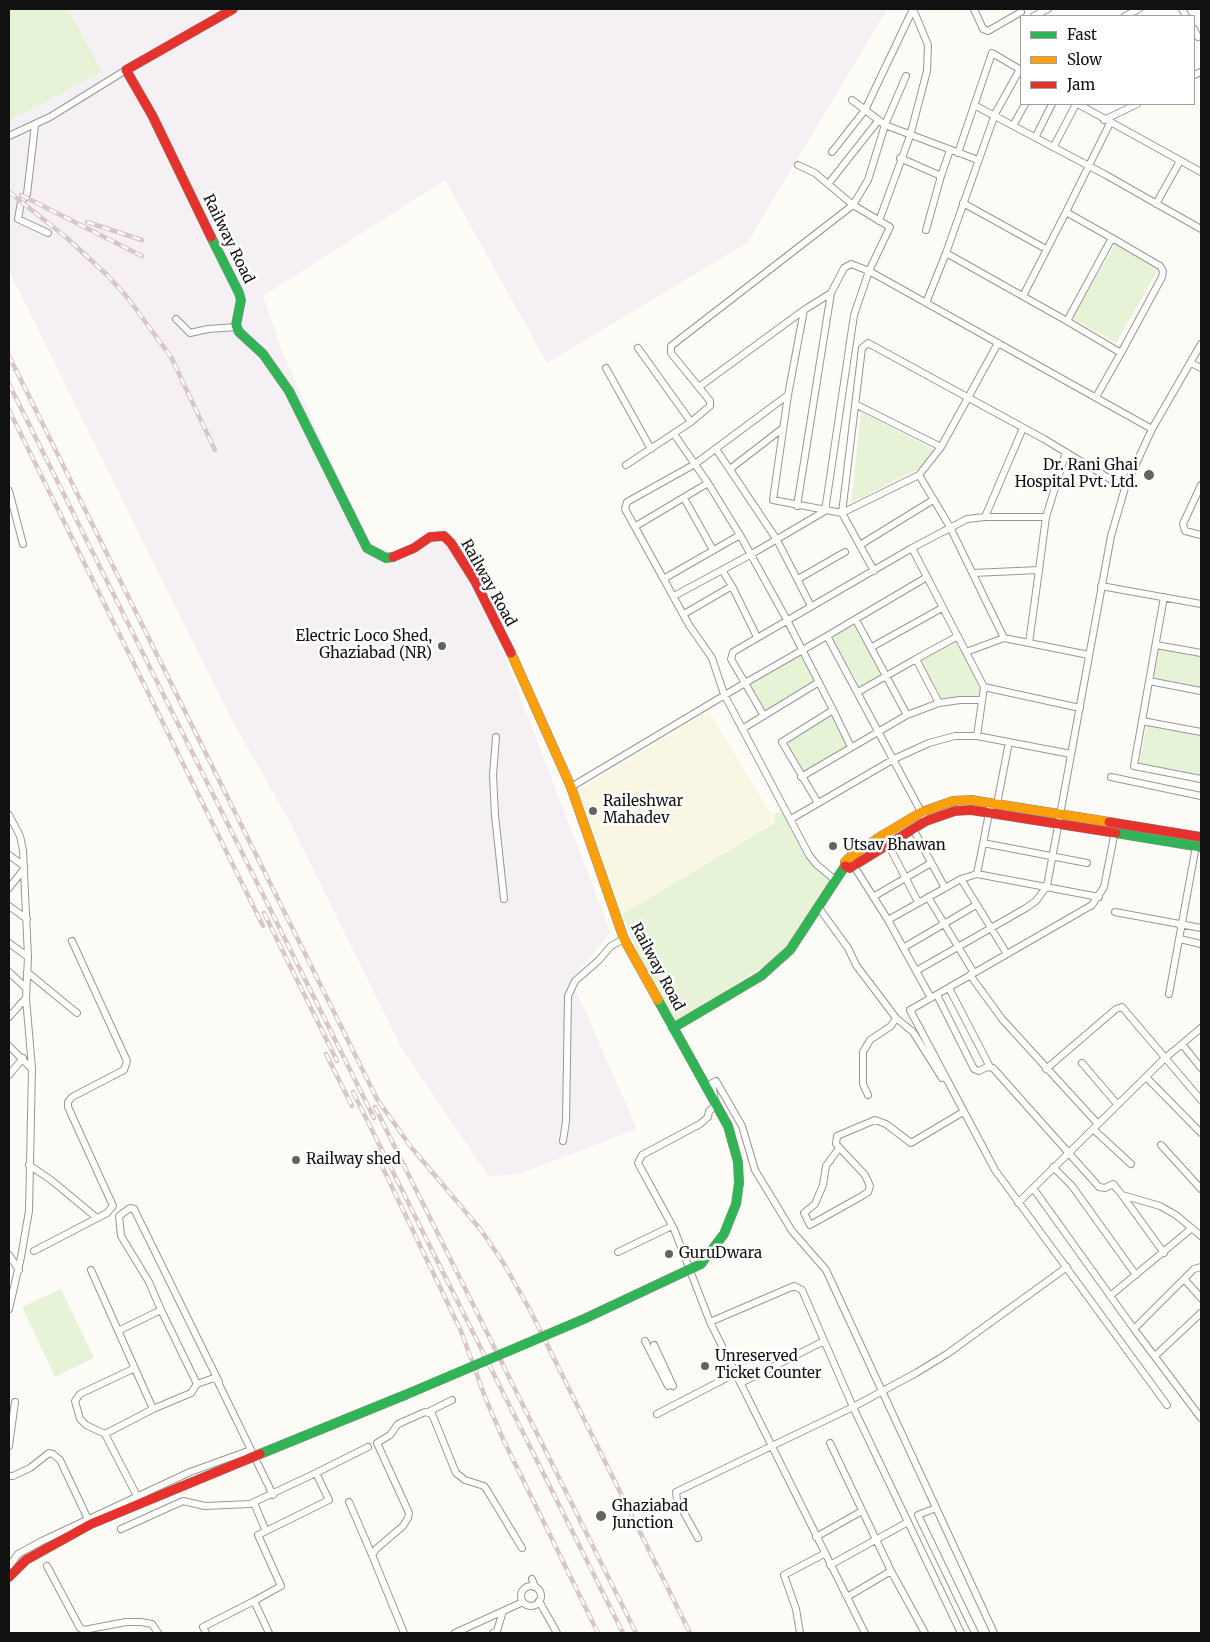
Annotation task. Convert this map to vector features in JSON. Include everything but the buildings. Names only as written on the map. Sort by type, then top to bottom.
[{"type":"street","points":[[9,136],[35,126],[126,70],[233,9]]},
{"type":"street","points":[[832,152],[865,110],[913,9]]},
{"type":"street","points":[[879,221],[900,158],[910,136],[927,71],[926,40],[913,9]]},
{"type":"street","points":[[974,9],[983,29],[988,31],[1021,12]]},
{"type":"street","points":[[1036,15],[1047,9]]},
{"type":"street","points":[[1127,15],[1139,9]]},
{"type":"street","points":[[926,303],[946,253],[994,114],[1020,69],[992,53],[958,153]]},
{"type":"street","name":"Railway Road","points":[[9,1577],[26,1560],[67,1536],[113,1514],[383,1404],[584,1319],[700,1264],[709,1256],[724,1234],[736,1204],[739,1183],[738,1162],[728,1126],[624,939],[571,786],[501,631],[475,581],[451,543],[444,536],[430,536],[414,548],[397,556],[386,558],[367,548],[289,391],[263,354],[236,327],[241,300],[239,293],[152,115],[126,70]]},
{"type":"street","points":[[626,464],[652,449],[708,409],[710,404],[672,353],[672,346],[853,205],[868,180],[886,125],[906,76]]},
{"type":"street","points":[[852,100],[886,125],[910,136],[978,160]]},
{"type":"street","points":[[974,104],[1087,164],[1201,229]]},
{"type":"street","points":[[1014,124],[1024,105]]},
{"type":"street","points":[[1036,136],[1052,105]]},
{"type":"street","points":[[1054,146],[1076,105]]},
{"type":"street","points":[[1079,105],[1201,172]]},
{"type":"street","points":[[1023,296],[1066,212],[1107,121],[1126,106]]},
{"type":"street","points":[[829,183],[878,120]]},
{"type":"street","points":[[35,126],[27,194],[21,202],[18,219],[48,233]]},
{"type":"street","points":[[926,230],[950,150]]},
{"type":"street","points":[[900,158],[942,176]]},
{"type":"street","points":[[1156,204],[1180,161]]},
{"type":"street","points":[[798,165],[829,183],[853,205],[890,227],[869,271],[854,315],[825,511]]},
{"type":"street","points":[[963,203],[1046,249]]},
{"type":"street","points":[[1066,212],[1160,266],[1163,271],[1162,277],[1096,397]]},
{"type":"street","points":[[1067,321],[1112,238]]},
{"type":"street","points":[[946,253],[1121,353]]},
{"type":"street","points":[[797,506],[831,293],[844,268],[851,264],[869,271],[1152,429]]},
{"type":"street","points":[[699,387],[804,310],[831,293]]},
{"type":"street","points":[[804,310],[771,497],[776,501],[825,511],[842,513],[919,475],[941,446],[970,398],[998,343]]},
{"type":"street","points":[[176,319],[190,333],[208,329],[236,327]]},
{"type":"street","points":[[874,571],[842,513],[857,405],[862,348],[868,343],[1066,452],[1125,488]]},
{"type":"street","points":[[916,972],[991,930],[1031,904],[1047,886],[1062,816],[1071,754],[1110,536],[1125,488],[1152,429],[1201,344]]},
{"type":"street","points":[[638,348],[691,422]]},
{"type":"street","points":[[1191,363],[1201,368]]},
{"type":"street","points":[[606,368],[652,449]]},
{"type":"street","points":[[788,395],[695,464],[627,502],[625,509],[684,614],[712,658],[724,694],[791,819],[808,855],[835,880]]},
{"type":"street","points":[[857,405],[941,446]]},
{"type":"street","points":[[730,469],[783,428]]},
{"type":"street","points":[[985,517],[1023,428]]},
{"type":"street","points":[[674,434],[708,483],[740,536],[787,620],[851,747]]},
{"type":"street","points":[[716,449],[777,540],[811,606]]},
{"type":"street","points":[[1029,643],[1046,517],[1066,452]]},
{"type":"street","points":[[919,475],[950,527],[1004,638]]},
{"type":"street","points":[[636,526],[708,483]]},
{"type":"street","points":[[1201,485],[1183,529],[1190,533],[1201,535]]},
{"type":"street","points":[[9,491],[23,544]]},
{"type":"street","points":[[684,498],[713,550]]},
{"type":"street","points":[[860,545],[934,500]]},
{"type":"street","points":[[674,596],[777,540],[825,511]]},
{"type":"street","points":[[764,716],[731,655],[757,637],[950,527],[967,520],[985,517],[1046,517]]},
{"type":"street","points":[[665,578],[740,536]]},
{"type":"street","points":[[912,548],[984,686],[977,736]]},
{"type":"street","points":[[798,579],[845,552]]},
{"type":"street","points":[[722,570],[757,637]]},
{"type":"street","points":[[973,572],[1039,570]]},
{"type":"street","points":[[571,786],[724,694],[856,620],[926,578]]},
{"type":"street","points":[[684,614],[732,586]]},
{"type":"street","points":[[1101,586],[1201,604]]},
{"type":"street","points":[[1164,597],[1134,766],[1201,779]]},
{"type":"street","points":[[872,647],[942,608]]},
{"type":"street","points":[[856,620],[908,715]]},
{"type":"street","points":[[827,636],[926,821]]},
{"type":"street","points":[[858,692],[958,636]]},
{"type":"street","points":[[966,652],[1004,638],[1089,655]]},
{"type":"street","points":[[1156,645],[1201,653]]},
{"type":"street","points":[[916,659],[939,703]]},
{"type":"street","points":[[1149,681],[1201,691]]},
{"type":"street","points":[[742,729],[819,682]]},
{"type":"street","points":[[984,686],[1080,708]]},
{"type":"street","points":[[801,777],[908,715],[939,703],[982,700]]},
{"type":"street","points":[[818,803],[782,742],[833,710]]},
{"type":"street","points":[[1142,721],[1201,732]]},
{"type":"street","points":[[791,819],[894,759],[929,742],[955,736],[977,736],[1071,754]]},
{"type":"street","points":[[496,737],[493,775],[495,815],[504,899]]},
{"type":"street","points":[[977,874],[989,813],[994,804],[1009,742]]},
{"type":"street","points":[[1111,777],[1201,796]]},
{"type":"street","points":[[848,863],[922,812],[953,801],[971,800],[1201,837]]},
{"type":"street","points":[[848,863],[888,844],[926,821],[955,811],[971,810],[1060,826],[1199,847],[1169,994]]},
{"type":"street","points":[[9,815],[22,841],[28,957],[26,998],[32,1068],[29,1211],[19,1270],[9,1309]]},
{"type":"street","points":[[956,1099],[910,1010],[1092,905],[1104,887],[1117,824]]},
{"type":"street","points":[[914,829],[945,888]]},
{"type":"street","points":[[984,843],[1087,863]]},
{"type":"street","points":[[888,844],[918,902]]},
{"type":"street","points":[[9,855],[24,867]]},
{"type":"street","points":[[848,863],[888,920],[916,972],[934,997],[974,1069],[979,1071],[990,1067]]},
{"type":"street","name":"Railway Road","points":[[673,1028],[746,985],[776,964],[790,950],[848,863]]},
{"type":"street","points":[[873,897],[931,863]]},
{"type":"street","points":[[9,888],[24,867]]},
{"type":"street","points":[[888,920],[961,879],[977,874],[1099,897]]},
{"type":"street","points":[[961,879],[1007,954]]},
{"type":"street","points":[[928,897],[959,948],[972,974],[1002,1019],[1095,1126],[1132,1164]]},
{"type":"street","points":[[903,948],[976,905]]},
{"type":"street","points":[[9,906],[27,919]]},
{"type":"street","points":[[819,908],[848,948],[861,974],[896,1018],[913,1032],[964,1112],[995,1170],[1167,1406]]},
{"type":"street","points":[[1115,912],[1183,923],[1201,928]]},
{"type":"street","points":[[562,1141],[566,1121],[568,996],[575,981],[599,960],[611,946],[624,939]]},
{"type":"street","points":[[1180,939],[1201,944]]},
{"type":"street","points":[[34,1250],[96,1218],[110,1210],[113,1206],[68,1106],[68,1102],[72,1097],[124,1070],[127,1061],[72,941]]},
{"type":"street","points":[[9,943],[28,957]]},
{"type":"street","points":[[9,972],[26,988]]},
{"type":"street","points":[[27,972],[77,1013]]},
{"type":"street","points":[[949,988],[990,1067],[1070,1152],[1099,1187],[1105,1188],[1113,1184],[1164,1252]]},
{"type":"street","points":[[9,1017],[26,998]]},
{"type":"street","points":[[1046,1069],[1119,1007],[1125,1009],[1164,1059],[1201,1100]]},
{"type":"street","points":[[868,1095],[863,1084],[863,1052],[870,1040],[892,1026],[896,1018]]},
{"type":"street","points":[[1018,1203],[1164,1059],[1201,1028]]},
{"type":"street","points":[[1182,1044],[1201,1068]]},
{"type":"street","points":[[9,1046],[24,1058],[32,1068]]},
{"type":"street","points":[[9,1075],[24,1058]]},
{"type":"street","points":[[1082,1063],[1118,1104]]},
{"type":"street","points":[[1146,1077],[1201,1133]]},
{"type":"street","points":[[865,1633],[710,1322],[672,1226],[640,1168],[639,1159],[642,1155],[700,1124],[708,1117],[709,1111],[718,1109],[712,1083],[716,1081],[742,1126],[755,1170],[792,1231],[826,1270],[994,1633]]},
{"type":"street","points":[[839,1148],[826,1166],[823,1185],[815,1204],[804,1213],[810,1225],[868,1192],[869,1181],[836,1144],[838,1136],[875,1120],[881,1120],[911,1142],[964,1112]]},
{"type":"street","points":[[1160,1145],[1201,1189]]},
{"type":"street","points":[[29,1165],[58,1186],[96,1218]]},
{"type":"street","points":[[1053,1167],[1086,1204],[1136,1275]]},
{"type":"street","points":[[1033,1188],[1134,1329],[1201,1418]]},
{"type":"street","points":[[1122,1195],[1160,1206],[1201,1236]]},
{"type":"street","points":[[197,1384],[149,1282],[121,1236],[119,1216],[130,1208],[134,1209],[272,1495]]},
{"type":"street","points":[[618,1252],[672,1226]]},
{"type":"street","points":[[1110,1296],[1192,1228]]},
{"type":"street","points":[[9,1255],[19,1270]]},
{"type":"street","points":[[698,1538],[676,1500],[676,1492],[882,1392],[947,1354],[1067,1267]]},
{"type":"street","points":[[1134,1329],[1194,1269],[1201,1267]]},
{"type":"street","points":[[91,1270],[153,1409]]},
{"type":"street","points":[[1184,1280],[1201,1298]]},
{"type":"street","points":[[710,1322],[794,1286],[802,1290],[853,1407],[961,1633]]},
{"type":"street","points":[[118,1331],[161,1310]]},
{"type":"street","points":[[1155,1356],[1201,1313]]},
{"type":"street","points":[[645,1341],[670,1386],[654,1346]]},
{"type":"street","points":[[741,1383],[824,1341]]},
{"type":"street","points":[[135,1368],[80,1394],[75,1401],[80,1419],[86,1425],[105,1434],[137,1496]]},
{"type":"street","points":[[656,1414],[736,1373]]},
{"type":"street","points":[[105,1434],[153,1409],[191,1393],[197,1384],[214,1378],[219,1382]]},
{"type":"street","points":[[372,1555],[376,1549],[403,1526],[409,1514],[377,1443],[390,1434],[398,1424],[452,1400]]},
{"type":"street","points":[[9,1446],[16,1402]]},
{"type":"street","points":[[428,1412],[432,1414],[456,1473],[465,1480],[484,1486],[522,1548]]},
{"type":"street","points":[[830,1443],[875,1538],[925,1633]]},
{"type":"street","points":[[121,1529],[183,1501],[212,1506],[254,1503],[368,1447]]},
{"type":"street","points":[[9,1567],[18,1554],[42,1541],[190,1472],[251,1450]]},
{"type":"street","points":[[9,1476],[30,1468],[49,1453],[53,1454],[60,1460],[87,1516]]},
{"type":"street","points":[[206,1633],[203,1627],[281,1586],[258,1539],[258,1535],[329,1500],[316,1473]]},
{"type":"street","points":[[349,1502],[404,1633]]},
{"type":"street","points":[[254,1503],[266,1530]]},
{"type":"street","points":[[830,1565],[875,1538],[918,1515],[936,1508]]},
{"type":"street","points":[[816,1537],[862,1511]]},
{"type":"street","points":[[918,1515],[975,1633]]},
{"type":"street","points":[[800,1633],[796,1609],[784,1576],[824,1554]]},
{"type":"street","points":[[47,1566],[80,1628],[84,1630],[126,1622],[141,1622],[152,1624],[158,1633]]},
{"type":"street","points":[[847,1597],[892,1572]]},
{"type":"street","points":[[532,1579],[540,1592],[539,1601],[557,1633]]},
{"type":"street","points":[[522,1602],[522,1592],[527,1587],[535,1586]]},
{"type":"street","points":[[254,1601],[269,1633]]},
{"type":"street","points":[[522,1602],[529,1606],[536,1605],[539,1601]]},
{"type":"street","points":[[455,1633],[522,1602]]},
{"type":"street","points":[[493,1633],[497,1631],[503,1611]]},
{"type":"shaded area","points":[[9,9],[887,9],[748,242],[547,363],[445,180],[263,296],[284,356],[368,543],[394,553],[445,527],[490,618],[611,933],[571,979],[637,1129],[519,1174],[488,1176],[401,1047],[291,824],[233,722],[9,271]]},
{"type":"shaded area","points":[[709,711],[775,821],[621,914],[577,791]]},
{"type":"green space","points":[[9,9],[68,9],[102,72],[9,121]]},
{"type":"green space","points":[[1116,243],[1159,268],[1116,343],[1072,318]]},
{"type":"green space","points":[[861,412],[934,450],[920,468],[851,503]]},
{"type":"green space","points":[[855,624],[884,674],[860,687],[831,637]]},
{"type":"green space","points":[[957,638],[983,687],[981,697],[940,701],[918,659]]},
{"type":"green space","points":[[1159,649],[1201,657],[1201,688],[1154,679]]},
{"type":"green space","points":[[801,655],[815,682],[765,714],[749,683]]},
{"type":"green space","points":[[832,713],[847,746],[803,772],[785,741]]},
{"type":"green space","points":[[1147,725],[1201,736],[1201,776],[1139,765]]},
{"type":"green space","points":[[785,810],[807,858],[819,872],[833,881],[800,934],[773,960],[677,1022],[674,1022],[641,961],[622,914],[776,822],[773,815]]},
{"type":"green space","points":[[61,1289],[94,1358],[55,1377],[22,1307]]},
{"type":"railway","points":[[9,192],[67,238],[107,275],[127,297],[171,357],[215,450]]},
{"type":"railway","points":[[21,195],[142,256]]},
{"type":"railway","points":[[87,222],[142,240]]},
{"type":"railway","points":[[9,356],[377,1099],[411,1147],[481,1230],[504,1264],[530,1310],[690,1633]]},
{"type":"railway","points":[[9,384],[374,1118]]},
{"type":"railway","points":[[9,410],[263,926]]},
{"type":"railway","points":[[264,913],[337,1061]]},
{"type":"railway","points":[[326,1054],[352,1106]]},
{"type":"railway","points":[[353,1092],[623,1633]]},
{"type":"railway","points":[[375,1107],[636,1633]]},
{"type":"railway","points":[[380,1162],[461,1331],[485,1397],[503,1439],[598,1633]]},
{"type":"traffic: fast","points":[[211,237],[239,293],[241,300],[236,325],[239,332],[263,354],[289,391],[367,548],[386,558],[393,557]]},
{"type":"traffic: fast","points":[[1116,833],[1201,847]]},
{"type":"traffic: fast","points":[[673,1028],[761,976],[790,950],[845,866]]},
{"type":"traffic: fast","points":[[658,1000],[728,1126],[738,1162],[739,1183]]},
{"type":"traffic: fast","points":[[405,1395],[584,1319],[701,1264],[724,1234],[736,1204],[739,1183]]},
{"type":"traffic: fast","points":[[260,1454],[405,1395]]},
{"type":"traffic: slow","points":[[511,653],[571,787],[624,939],[658,1000]]},
{"type":"traffic: slow","points":[[845,866],[845,862],[849,858],[883,835],[922,812],[953,801],[971,800],[1109,822]]},
{"type":"traffic: jam","points":[[211,237],[152,115],[126,70],[233,9]]},
{"type":"traffic: jam","points":[[393,557],[414,548],[430,537],[444,536],[451,543],[475,581],[511,653]]},
{"type":"traffic: jam","points":[[845,866],[850,868],[926,821],[955,811],[971,810],[1116,833]]},
{"type":"traffic: jam","points":[[1109,822],[1201,837]]},
{"type":"traffic: jam","points":[[248,1459],[260,1454]]},
{"type":"traffic: jam","points":[[9,1577],[26,1560],[91,1524],[248,1459]]},
{"type":"place","name":"Dr. Rani Ghai Hospital Pvt. Ltd.","points":[[1149,475]]},
{"type":"place","name":"Electric Loco Shed, Ghaziabad (NR)","points":[[442,646]]},
{"type":"place","name":"Raileshwar Mahadev","points":[[593,811]]},
{"type":"place","name":"Utsav Bhawan","points":[[833,846]]},
{"type":"place","name":"Railway shed","points":[[296,1160]]},
{"type":"place","name":"GuruDwara","points":[[669,1254]]},
{"type":"place","name":"Unreserved Ticket Counter","points":[[705,1366]]},
{"type":"place","name":"Ghaziabad Junction","points":[[601,1516]]}]
